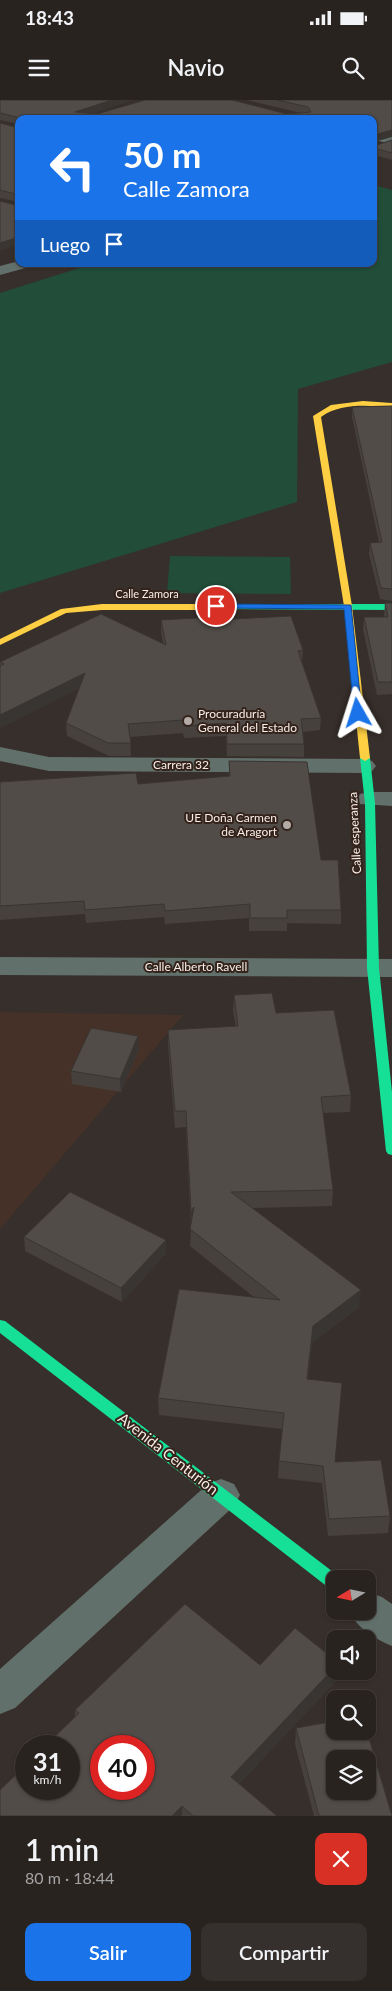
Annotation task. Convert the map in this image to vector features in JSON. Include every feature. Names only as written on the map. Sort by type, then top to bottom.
[{"type":"street","points":[[377,138],[392,131]]},
{"type":"street","points":[[377,139],[392,141]]},
{"type":"street","points":[[0,271],[14,259]]},
{"type":"street","name":"Calle esperanza","points":[[392,405],[331,406],[321,410],[317,416],[348,606],[364,766],[380,799],[382,968],[392,1151]]},
{"type":"street","name":"Calle Zamora","points":[[0,642],[64,611],[102,607],[392,607]]},
{"type":"street","name":"Carrera 32","points":[[0,754],[49,764],[364,766]]},
{"type":"street","name":"Calle Alberto Ravell","points":[[0,966],[382,968]]},
{"type":"street","name":"Avenida Centurión","points":[[0,1325],[326,1576]]},
{"type":"street","points":[[0,1695],[221,1495]]},
{"type":"street","points":[[376,1615],[392,1628]]},
{"type":"shaded area","points":[[0,1012],[183,1015],[0,1229]]},
{"type":"green space","points":[[377,186],[392,190],[392,362],[298,389],[297,502],[0,593],[0,293],[82,267],[377,267]]},
{"type":"green space","points":[[170,556],[290,557],[291,594],[167,593]]},
{"type":"building","points":[[0,100],[112,100],[75,112],[97,114],[145,100],[232,100],[287,114],[311,112],[308,107],[277,100],[392,100],[392,130],[377,134],[377,115],[15,115],[15,117],[0,113]]},
{"type":"building","points":[[0,123],[15,127],[15,194],[0,190]]},
{"type":"building","points":[[392,140],[392,153],[377,149],[377,145]]},
{"type":"building","points":[[0,201],[15,205],[15,238],[0,243]]},
{"type":"building","points":[[392,406],[392,589],[381,588],[370,543],[382,542],[352,407]]},
{"type":"building","points":[[385,603],[392,603],[392,682],[378,682],[364,617],[388,617]]},
{"type":"building","points":[[101,614],[166,645],[161,620],[213,617],[213,620],[291,616],[303,650],[298,651],[321,718],[301,719],[304,744],[227,744],[226,723],[184,726],[183,720],[128,724],[131,743],[108,743],[66,723],[85,673],[0,715],[0,666],[4,664],[0,662]]},
{"type":"building","points":[[229,761],[307,762],[321,860],[338,860],[341,910],[287,910],[287,918],[250,918],[250,904],[165,911],[164,904],[85,910],[84,901],[0,906],[0,782],[136,773],[138,784],[230,776]]},
{"type":"building","points":[[272,993],[276,1013],[334,1010],[351,1095],[321,1097],[333,1190],[231,1192],[361,1290],[313,1326],[307,1379],[342,1383],[335,1462],[381,1460],[390,1516],[329,1519],[323,1466],[279,1461],[284,1413],[158,1398],[179,1289],[280,1300],[190,1229],[194,1207],[191,1211],[186,1111],[175,1111],[168,1030],[238,1026],[234,995]]},
{"type":"building","points":[[91,1028],[138,1036],[120,1079],[71,1071]]},
{"type":"building","points":[[70,1192],[166,1240],[121,1288],[24,1237]]},
{"type":"building","points":[[185,1604],[260,1665],[295,1628],[326,1653],[326,1677],[231,1777],[277,1816],[193,1816],[182,1806],[172,1816],[0,1816],[0,1790],[15,1776],[15,1800],[80,1800],[80,1735],[56,1735],[79,1713],[75,1710]]},
{"type":"building","points":[[326,1723],[326,1740],[370,1740],[373,1750],[326,1750],[326,1800],[376,1800],[376,1762],[392,1816],[319,1816],[296,1728]]},
{"type":"traffic: fast","points":[[233,607],[392,607]]},
{"type":"traffic: fast","points":[[365,758],[370,803],[373,968],[392,1151]]},
{"type":"traffic: fast","points":[[0,1325],[326,1576]]},
{"type":"traffic: slow","points":[[365,758],[348,606],[317,416],[333,407],[343,405],[392,405]]},
{"type":"traffic: slow","points":[[0,642],[64,611],[102,607],[233,607]]},
{"type":"place","name":"Procuraduría General del Estado","points":[[188,721]]},
{"type":"place","name":"UE Doña Carmen de Aragort","points":[[287,825]]},
{"type":"route","points":[[216,606],[348,606],[358,713]]}]
